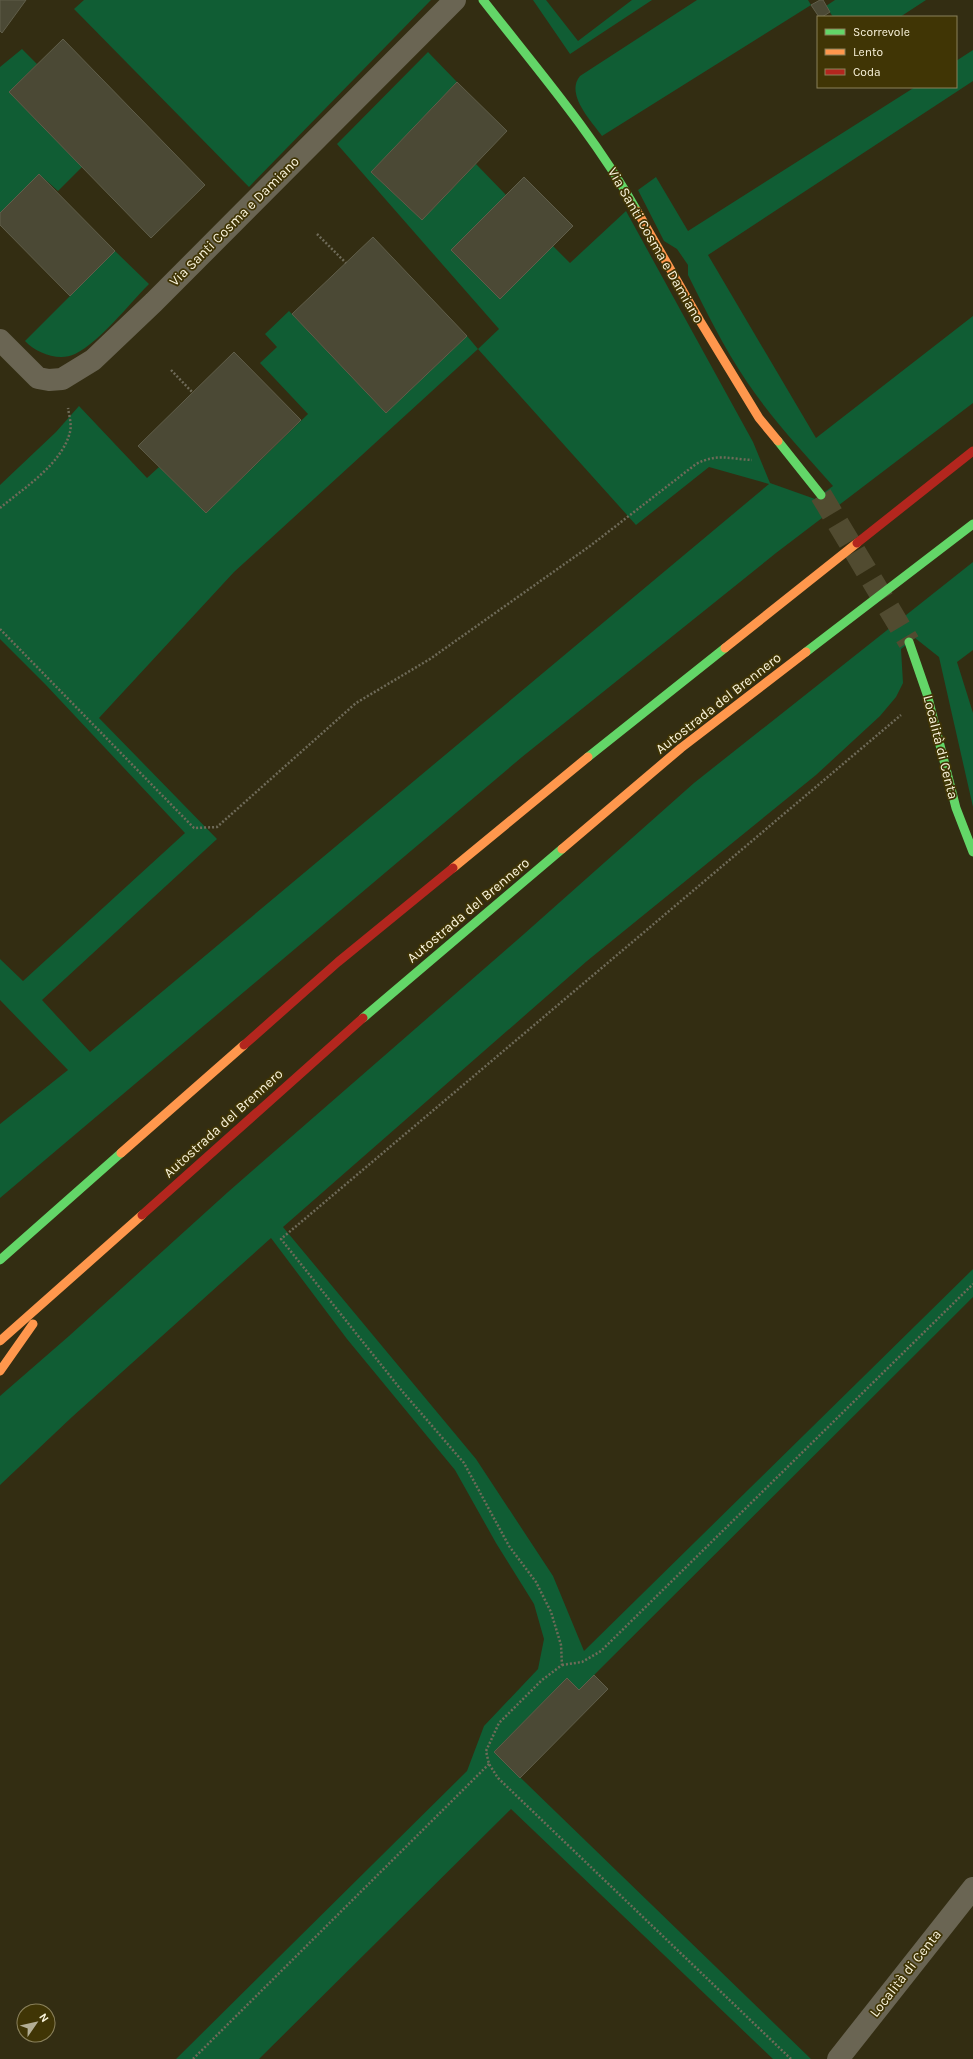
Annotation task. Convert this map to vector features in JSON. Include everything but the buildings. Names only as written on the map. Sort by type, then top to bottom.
[{"type":"main road","name":"Via Santi Cosma e Damiano","points":[[483,0],[554,89],[611,167],[700,321],[759,418],[821,494]]},
{"type":"main road","points":[[0,1260],[344,957],[642,713],[973,451]]},
{"type":"main road","name":"Autostrada del Brennero","points":[[0,1341],[378,1005],[675,754],[973,524]]},
{"type":"main road","name":"Località di Centa","points":[[909,642],[927,694],[956,808],[973,852]]},
{"type":"main road","points":[[0,1371],[57,1290]]},
{"type":"street","name":"Via Santi Cosma e Damiano","points":[[0,340],[38,378],[49,380],[62,379],[93,360],[154,302],[454,0]]},
{"type":"street","name":"Località di Centa","points":[[838,2059],[973,1888]]},
{"type":"path","points":[[317,234],[346,263]]},
{"type":"path","points":[[171,370],[193,393]]},
{"type":"path","points":[[0,508],[43,472],[58,456],[70,432],[70,418]]},
{"type":"path","points":[[0,629],[194,828],[217,827],[356,703],[443,650],[590,546],[696,464],[708,458],[724,456],[734,459],[760,460],[784,449]]},
{"type":"path","points":[[562,1665],[561,1645],[551,1612],[536,1582],[509,1546],[464,1463],[402,1391],[281,1239],[927,694]]},
{"type":"path","points":[[791,2059],[498,1778],[489,1764],[486,1751],[499,1723],[542,1680],[562,1665],[582,1662],[601,1651],[973,1284]]},
{"type":"path","points":[[193,2059],[489,1764]]},
{"type":"green space","points":[[84,0],[431,0],[249,187],[74,9]]},
{"type":"green space","points":[[533,0],[546,0],[578,41],[632,0],[652,0],[570,54]]},
{"type":"green space","points":[[697,0],[808,0],[811,5],[602,136],[586,115],[577,99],[576,83],[580,76]]},
{"type":"green space","points":[[835,0],[926,0],[902,16],[832,16],[826,6]]},
{"type":"green space","points":[[22,49],[37,64],[9,92],[82,167],[58,191],[39,174],[0,213],[0,67]]},
{"type":"green space","points":[[973,50],[973,81],[708,255],[816,438],[973,316],[973,403],[776,553],[522,757],[0,1198],[0,1124],[68,1070],[0,1000],[0,959],[23,981],[185,833],[45,684],[0,639],[0,485],[56,432],[79,406],[147,478],[159,467],[206,513],[308,414],[260,363],[277,347],[265,334],[289,311],[386,413],[467,336],[478,349],[499,329],[337,144],[428,52],[457,82],[371,172],[422,220],[476,164],[506,195],[500,299],[553,246],[570,263],[626,211],[753,442],[770,483],[815,499],[833,486],[777,422],[747,382],[723,343],[688,275],[688,265],[677,249],[664,241],[638,190],[656,177],[688,231],[913,88],[957,88],[957,60]],"holes":[[[478,349],[636,525],[709,467],[769,484],[90,1052],[42,1000],[217,839],[99,718],[234,572]]]},
{"type":"green space","points":[[115,251],[149,284],[104,332],[85,348],[75,354],[62,357],[55,357],[41,352],[25,341]]},
{"type":"green space","points":[[973,562],[973,650],[957,662],[973,713],[973,807],[939,657],[915,638],[901,649],[903,683],[896,697],[880,716],[816,775],[587,961],[283,1227],[476,1459],[553,1576],[584,1651],[973,1269],[973,1297],[579,1690],[567,1678],[494,1752],[811,2059],[773,2059],[511,1809],[259,2059],[176,2059],[467,1771],[484,1726],[538,1669],[544,1639],[534,1604],[496,1543],[455,1470],[347,1339],[271,1238],[72,1417],[0,1485],[0,1396],[69,1336],[228,1192],[524,934],[694,783]]},
{"type":"tunnel","points":[[821,495],[909,642]]},
{"type":"traffic: fast","points":[[483,0],[584,129],[637,211]]},
{"type":"traffic: fast","points":[[778,441],[821,495]]},
{"type":"traffic: fast","points":[[806,652],[973,524]]},
{"type":"traffic: fast","points":[[909,642],[927,694],[956,808],[973,852]]},
{"type":"traffic: fast","points":[[588,757],[725,648]]},
{"type":"traffic: fast","points":[[363,1018],[562,849]]},
{"type":"traffic: fast","points":[[0,1260],[121,1153]]},
{"type":"traffic: slow","points":[[637,211],[700,321],[759,418],[778,441]]},
{"type":"traffic: slow","points":[[725,648],[857,543]]},
{"type":"traffic: slow","points":[[562,849],[681,748],[806,652]]},
{"type":"traffic: slow","points":[[453,868],[588,757]]},
{"type":"traffic: slow","points":[[121,1153],[244,1045]]},
{"type":"traffic: slow","points":[[0,1341],[142,1215]]},
{"type":"traffic: slow","points":[[0,1371],[33,1324]]},
{"type":"traffic: jam","points":[[857,543],[973,451]]},
{"type":"traffic: jam","points":[[244,1045],[338,962],[453,868]]},
{"type":"traffic: jam","points":[[142,1215],[363,1018]]}]
